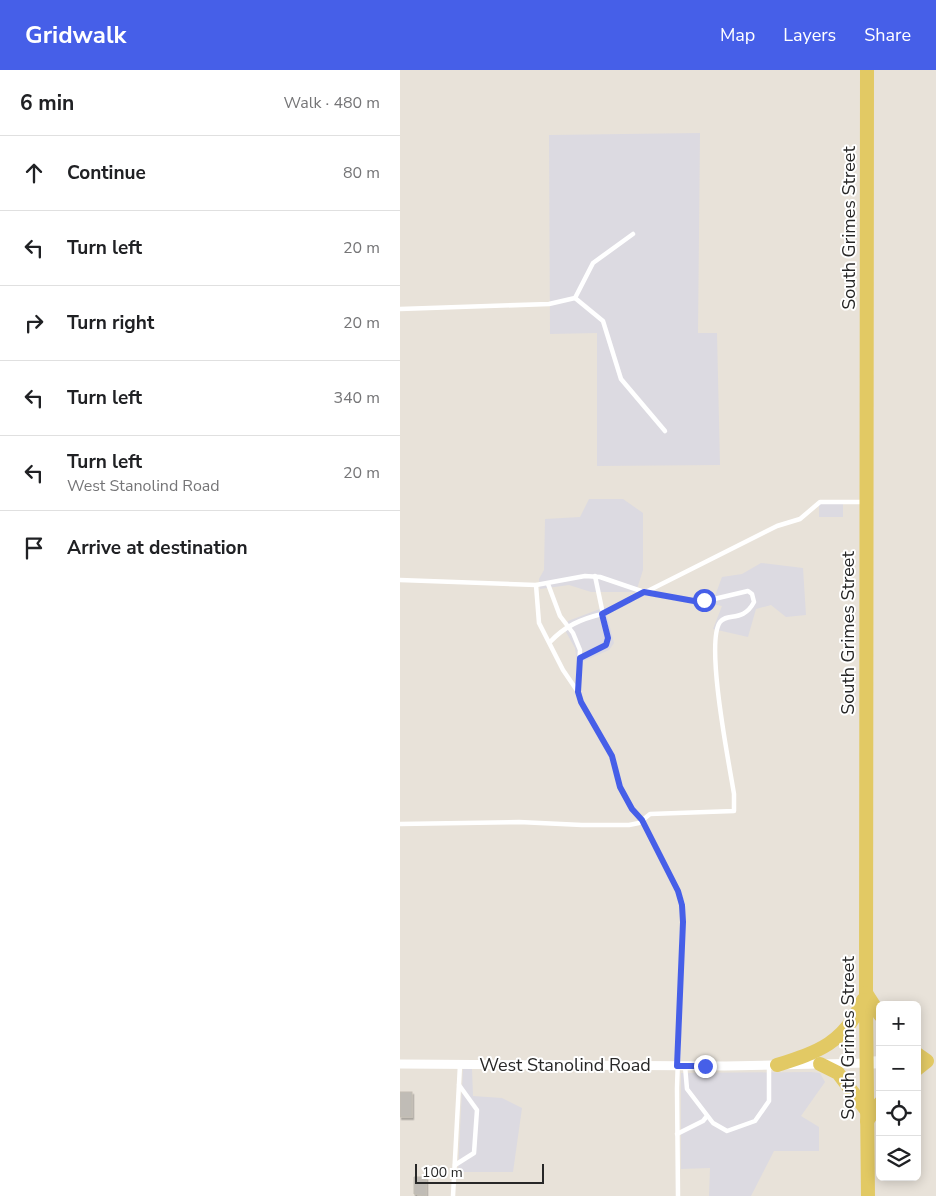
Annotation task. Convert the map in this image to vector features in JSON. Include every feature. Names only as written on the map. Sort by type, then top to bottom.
[{"type":"main road","name":"South Grimes Street","points":[[867,70],[866,992],[873,1063],[867,1116],[868,1196]]},
{"type":"main road","points":[[866,992],[876,1008]]},
{"type":"main road","points":[[773,1065],[813,1054],[835,1041],[855,1018],[866,992]]},
{"type":"main road","points":[[820,1064],[838,1073],[867,1116],[876,1107]]},
{"type":"street","name":"West Stanolind Road","points":[[400,1064],[681,1066],[873,1063]]},
{"type":"lane","points":[[575,298],[593,262],[633,234]]},
{"type":"lane","points":[[400,310],[549,304],[575,298]]},
{"type":"lane","points":[[575,298],[603,321],[621,379],[665,431]]},
{"type":"lane","points":[[550,642],[568,627],[584,618],[602,614],[777,526],[800,519],[820,502],[867,502]]},
{"type":"lane","points":[[400,580],[536,585],[585,576],[595,576],[644,592],[694,601],[714,599],[748,591],[752,594],[754,602],[750,611],[720,622],[714,643],[715,670],[734,794],[734,811],[650,814],[642,820],[628,825],[519,822],[400,824]]},
{"type":"lane","points":[[580,658],[606,645],[608,638],[595,576]]},
{"type":"lane","points":[[548,584],[560,616],[573,633],[580,650],[578,692],[581,702],[612,756],[620,787],[632,809],[642,820],[678,891],[682,905],[681,1066],[677,1134],[678,1196]]},
{"type":"lane","points":[[536,585],[539,623],[578,692]]},
{"type":"lane","points":[[453,1196],[460,1065]]},
{"type":"lane","points":[[681,1066],[687,1088],[713,1123],[727,1131],[755,1121],[769,1101],[773,1065]]},
{"type":"lane","points":[[455,1164],[474,1153],[477,1110],[468,1094],[459,1085]]},
{"type":"lane","points":[[677,1134],[703,1121],[707,1116]]},
{"type":"shaded area","points":[[700,133],[698,333],[717,333],[720,465],[597,466],[597,333],[550,334],[549,135]]},
{"type":"shaded area","points":[[589,499],[623,499],[643,513],[643,570],[636,592],[591,592],[569,585],[540,589],[539,579],[544,570],[545,519],[580,517]]},
{"type":"shaded area","points":[[819,504],[843,504],[843,517],[819,517]]},
{"type":"shaded area","points":[[761,563],[803,568],[806,615],[786,617],[771,605],[756,609],[748,637],[713,629],[722,606],[712,604],[722,577],[742,574]]},
{"type":"shaded area","points":[[605,607],[614,643],[609,650],[577,664],[575,648],[566,632],[568,621]]},
{"type":"shaded area","points":[[463,1069],[472,1069],[473,1096],[502,1098],[522,1108],[513,1172],[458,1172]]},
{"type":"shaded area","points":[[681,1073],[820,1073],[825,1082],[801,1116],[819,1127],[819,1151],[774,1151],[751,1196],[709,1196],[710,1168],[681,1169]]},
{"type":"building","points":[[400,1092],[412,1092],[412,1117],[400,1117]]},
{"type":"building","points":[[414,1177],[426,1177],[426,1196],[414,1194]]},
{"type":"route","points":[[704,600],[694,601],[644,592],[602,614],[608,638],[606,645],[580,658],[578,692],[581,702],[612,756],[620,787],[632,809],[642,820],[678,891],[682,905],[683,922],[680,956],[680,1017],[677,1066],[705,1066]]}]
